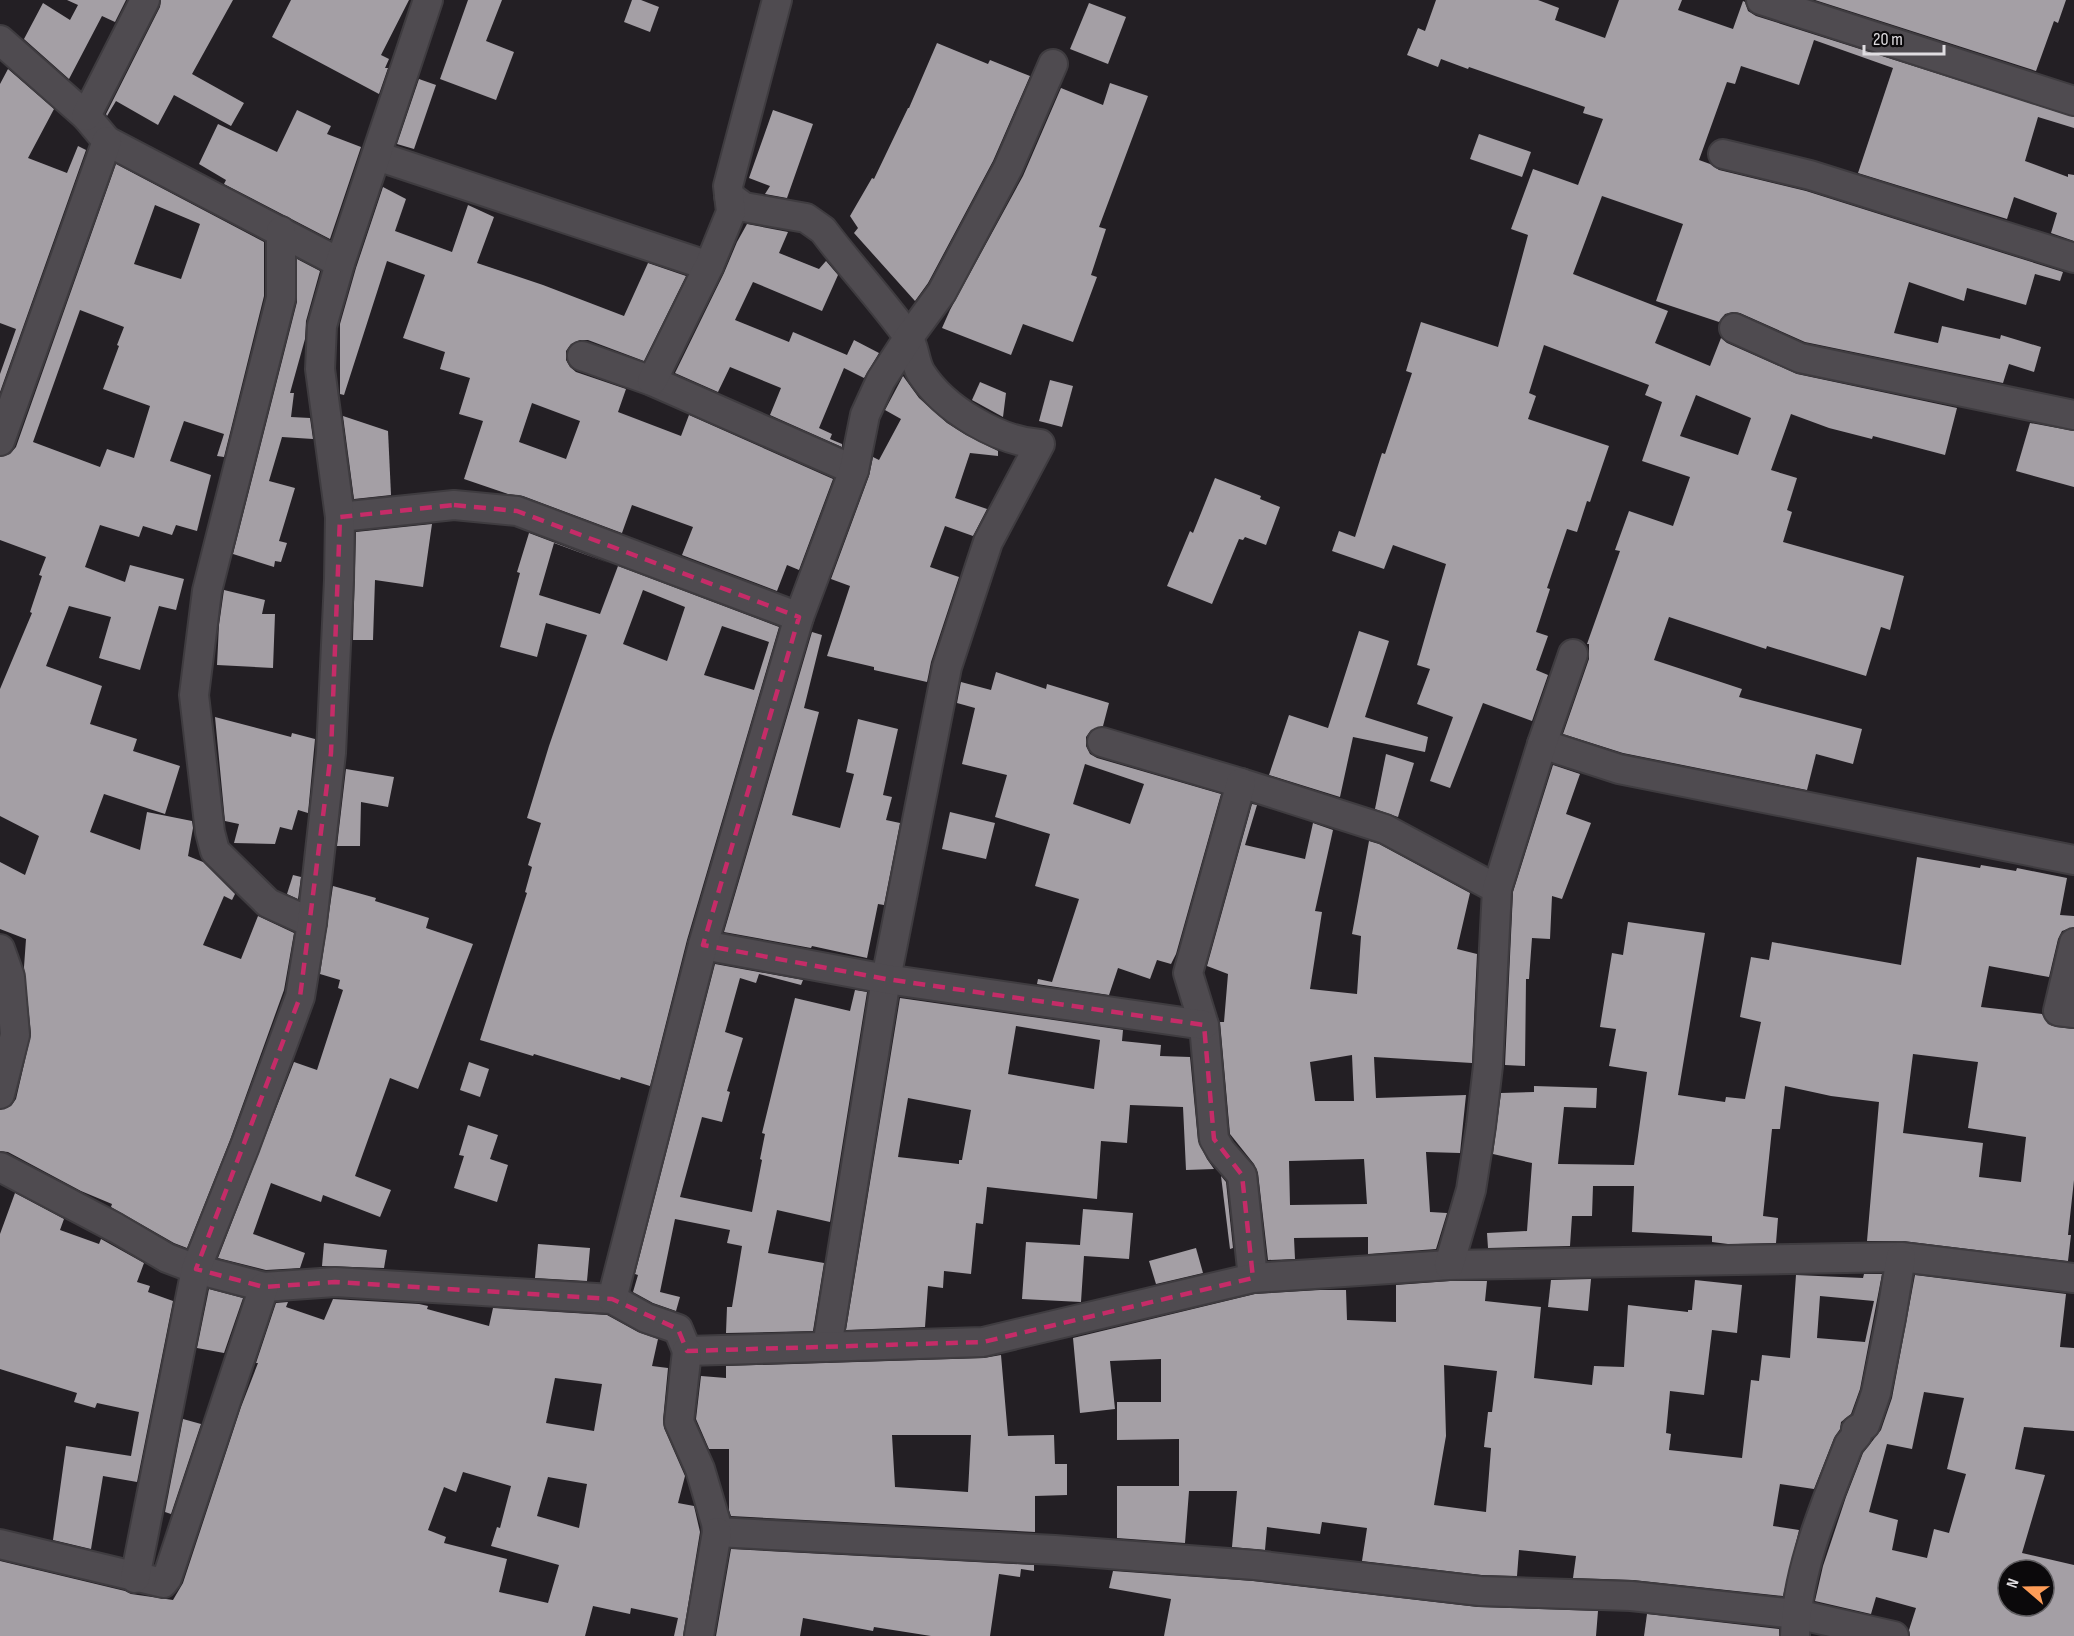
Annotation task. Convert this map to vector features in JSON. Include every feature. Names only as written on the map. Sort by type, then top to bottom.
[{"type":"street","points":[[86,116],[145,0]]},
{"type":"street","points":[[135,1578],[196,1269],[245,1146],[300,997],[312,923],[330,753],[340,517],[320,369],[322,326],[340,263],[428,0]]},
{"type":"street","points":[[652,381],[709,266],[731,212],[728,186],[777,0]]},
{"type":"street","points":[[1761,0],[2074,100]]},
{"type":"street","points":[[0,40],[86,116],[107,141],[340,263]]},
{"type":"street","points":[[612,1299],[704,945],[799,617],[854,470],[865,415],[881,380],[942,292],[1008,168],[1053,64]]},
{"type":"street","points":[[0,438],[107,141]]},
{"type":"street","points":[[1723,154],[1810,175],[2074,258]]},
{"type":"street","points":[[377,156],[709,266]]},
{"type":"street","points":[[729,196],[744,207],[806,218],[823,230],[909,337],[921,372],[950,405],[978,424],[1022,443],[1040,444],[988,542],[947,667],[886,979],[827,1347]]},
{"type":"street","points":[[281,231],[282,298],[207,591],[194,695],[210,832],[215,851],[268,903],[312,923]]},
{"type":"street","points":[[1734,328],[1800,358],[2074,415]]},
{"type":"street","points":[[582,356],[652,381],[854,470]]},
{"type":"street","points":[[340,517],[454,505],[517,511],[799,617]]},
{"type":"street","points":[[1449,1265],[1471,1190],[1481,1126],[1488,1066],[1497,889],[1542,744],[1573,654]]},
{"type":"street","points":[[1102,742],[1385,829],[1497,889]]},
{"type":"street","points":[[1542,744],[1619,769],[2074,860]]},
{"type":"street","points":[[1241,783],[1188,974],[1204,1025],[1214,1139],[1221,1151],[1242,1175],[1252,1278]]},
{"type":"street","points":[[2074,943],[2058,1011],[2074,1012]]},
{"type":"street","points":[[704,945],[886,979],[1204,1025]]},
{"type":"street","points":[[0,949],[10,977],[15,1035],[0,1094]]},
{"type":"street","points":[[0,1167],[116,1228],[167,1258],[196,1269],[264,1287],[335,1282],[612,1299],[646,1318],[678,1329],[687,1351],[679,1422],[700,1469],[717,1532],[699,1636]]},
{"type":"street","points":[[1795,1625],[1813,1536],[1849,1444],[1857,1435],[1856,1430],[1865,1425],[1876,1393],[1892,1318],[1901,1257]]},
{"type":"street","points":[[687,1351],[983,1342],[1252,1278],[1449,1265],[1901,1257],[2074,1278]]},
{"type":"street","points":[[0,1544],[163,1583],[167,1578],[264,1287]]},
{"type":"street","points":[[717,1532],[1125,1555],[1255,1565],[1480,1591],[1631,1596],[1795,1625],[1894,1636]]},
{"type":"highlighted area","points":[[454,505],[517,511],[799,617],[703,945],[886,979],[1204,1025],[1214,1139],[1242,1175],[1253,1278],[983,1342],[687,1351],[678,1329],[612,1299],[335,1282],[264,1287],[196,1269],[300,997],[331,753],[340,517]]},
{"type":"building","points":[[67,0],[126,0],[115,22],[102,16],[69,79],[24,39],[43,3],[70,20],[78,5]]},
{"type":"building","points":[[161,0],[233,0],[192,74],[244,103],[231,126],[174,95],[158,125],[116,101],[107,116],[160,7]]},
{"type":"building","points":[[291,0],[409,0],[381,55],[389,59],[379,94],[272,37]]},
{"type":"building","points":[[468,0],[502,0],[486,41],[514,52],[496,100],[440,79]]},
{"type":"building","points":[[632,0],[641,0],[659,7],[650,32],[624,22]]},
{"type":"building","points":[[1436,0],[1538,0],[1559,8],[1555,20],[1605,38],[1619,0],[1682,0],[1678,10],[1733,29],[1743,1],[1748,11],[1756,16],[2074,117],[2074,128],[2038,117],[2025,161],[2068,177],[2068,174],[2074,175],[2074,241],[2051,233],[2057,213],[2014,197],[2007,219],[1858,173],[1893,68],[1814,40],[1799,85],[1741,66],[1735,84],[1727,82],[1699,160],[1719,170],[1806,191],[2063,272],[2060,281],[2035,274],[2026,305],[1967,288],[1964,301],[1909,282],[1894,333],[1938,343],[1942,326],[2000,339],[2001,335],[2041,347],[2034,372],[2009,364],[2003,383],[1805,342],[1740,313],[1725,314],[1719,322],[1656,301],[1683,224],[1602,196],[1573,274],[1668,311],[1655,343],[1710,366],[1721,338],[1727,343],[1797,374],[1957,408],[1945,455],[1873,436],[1872,439],[1829,428],[1791,414],[1771,470],[1797,478],[1787,510],[1792,512],[1783,542],[1904,576],[1890,630],[1881,627],[1866,676],[1767,646],[1766,649],[1669,617],[1654,660],[1742,689],[1739,697],[1862,729],[1853,764],[1816,754],[1807,790],[1623,753],[1563,734],[1589,659],[1589,644],[1587,644],[1620,551],[1615,550],[1629,511],[1673,526],[1690,477],[1642,461],[1662,402],[1645,395],[1649,385],[1544,345],[1529,393],[1536,396],[1528,419],[1609,446],[1577,532],[1567,529],[1547,588],[1550,589],[1536,632],[1548,636],[1536,670],[1548,675],[1532,721],[1483,703],[1450,788],[1430,781],[1453,717],[1417,704],[1430,669],[1417,665],[1446,564],[1393,545],[1384,569],[1332,551],[1339,531],[1355,537],[1382,453],[1385,454],[1412,373],[1406,371],[1421,322],[1498,347],[1528,235],[1511,229],[1533,169],[1578,185],[1603,119],[1583,113],[1585,107],[1469,67],[1468,69],[1441,59],[1438,67],[1407,55],[1418,28],[1425,31]],"holes":[[[1696,395],[1751,418],[1738,455],[1680,436]]]},
{"type":"building","points":[[1815,0],[2066,0],[2058,23],[2054,21],[2036,71]]},
{"type":"building","points":[[1089,3],[1126,17],[1108,64],[1070,49]]},
{"type":"building","points":[[937,43],[988,64],[990,60],[1030,76],[993,161],[928,283],[915,301],[854,233],[858,228],[850,216],[872,178],[874,179],[909,108]]},
{"type":"building","points":[[8,69],[54,109],[28,158],[67,173],[78,146],[86,150],[0,392],[0,374],[16,329],[0,323],[0,84]]},
{"type":"building","points":[[419,79],[436,85],[414,149],[397,144]]},
{"type":"building","points":[[1110,83],[1148,96],[1099,227],[1106,229],[1091,275],[1097,277],[1073,342],[1023,324],[1011,355],[942,328],[1023,176],[1061,88],[1103,105]]},
{"type":"building","points":[[297,110],[331,126],[327,134],[361,147],[330,239],[224,184],[226,180],[199,164],[218,124],[277,152]]},
{"type":"building","points":[[773,110],[813,124],[787,198],[765,194],[770,186],[749,178]]},
{"type":"building","points":[[1479,134],[1531,152],[1522,177],[1470,159]]},
{"type":"building","points":[[116,164],[264,242],[264,296],[224,457],[217,456],[224,434],[184,421],[170,461],[211,475],[197,531],[176,525],[172,535],[143,526],[139,537],[100,525],[85,567],[125,582],[130,565],[184,579],[176,610],[159,606],[140,670],[99,658],[111,617],[69,606],[46,666],[102,686],[90,724],[137,739],[133,751],[180,766],[165,814],[104,794],[90,832],[140,850],[147,812],[192,821],[188,856],[203,862],[235,894],[232,900],[224,896],[203,945],[241,959],[258,916],[294,933],[284,990],[230,1140],[187,1248],[111,1207],[112,1204],[81,1191],[8,1152],[0,1151],[0,1110],[11,1106],[16,1099],[31,1034],[24,967],[26,939],[0,929],[0,862],[25,875],[39,836],[0,816],[0,689],[32,613],[30,612],[42,576],[39,575],[46,557],[0,540],[0,457],[10,454],[16,447]],"holes":[[[155,205],[200,224],[181,279],[134,264]],[[80,310],[124,327],[103,389],[150,406],[134,458],[107,449],[100,467],[33,442]]]},
{"type":"building","points":[[383,187],[406,199],[395,231],[452,252],[468,205],[494,217],[477,263],[624,316],[648,263],[686,276],[644,361],[588,340],[580,340],[571,344],[566,351],[566,360],[576,372],[626,389],[618,412],[681,436],[689,415],[833,479],[799,570],[787,565],[777,591],[682,555],[693,527],[632,505],[622,533],[523,496],[508,494],[464,479],[483,421],[459,414],[470,378],[440,369],[445,352],[403,338],[425,275],[387,261],[344,395],[340,394],[340,324]],"holes":[[[532,403],[580,421],[566,459],[519,442]]]},
{"type":"building","points":[[747,224],[788,232],[779,253],[819,269],[826,261],[838,275],[822,311],[753,282],[735,320],[789,342],[793,332],[847,355],[854,340],[879,353],[864,378],[844,368],[819,428],[832,434],[830,439],[842,444],[842,447],[770,415],[781,388],[730,367],[718,392],[675,373]]},
{"type":"building","points":[[297,259],[320,271],[290,393],[294,393],[291,417],[310,418],[313,439],[282,437],[269,481],[295,488],[279,541],[287,543],[281,562],[275,561],[274,567],[233,554],[297,302]]},
{"type":"building","points":[[903,376],[919,398],[947,423],[998,451],[998,456],[970,453],[955,498],[987,509],[973,536],[945,526],[930,567],[959,577],[931,662],[927,682],[827,656],[850,586],[831,579],[869,476],[873,457],[879,460],[901,419],[885,410]]},
{"type":"building","points":[[1050,380],[1073,386],[1062,427],[1039,421]]},
{"type":"building","points":[[980,382],[1006,393],[1003,417],[972,400]]},
{"type":"building","points":[[343,416],[388,431],[391,495],[354,499]]},
{"type":"building","points":[[2030,423],[2074,431],[2074,487],[2016,471]]},
{"type":"building","points":[[1215,478],[1261,496],[1260,499],[1280,507],[1266,545],[1245,537],[1243,540],[1239,539],[1212,604],[1167,586],[1190,531],[1193,533]]},
{"type":"building","points":[[432,524],[423,587],[375,580],[373,640],[353,640],[356,532]]},
{"type":"building","points":[[529,533],[611,564],[554,543],[539,595],[600,614],[618,566],[779,627],[687,940],[650,1086],[621,1077],[620,1080],[480,1040],[527,893],[525,892],[532,867],[528,865],[541,823],[527,818],[587,635],[546,623],[537,657],[500,647],[520,573],[517,572]],"holes":[[[643,590],[685,607],[667,661],[623,644]],[[722,626],[769,642],[754,690],[704,675]]]},
{"type":"building","points":[[224,590],[265,600],[262,614],[275,614],[273,668],[217,665]]},
{"type":"building","points":[[1359,631],[1389,641],[1365,717],[1428,737],[1425,752],[1353,737],[1340,797],[1269,775],[1289,715],[1328,728]]},
{"type":"building","points":[[812,632],[822,635],[804,708],[819,712],[792,815],[840,828],[854,774],[846,772],[858,719],[898,729],[883,795],[892,797],[886,820],[900,823],[884,905],[878,904],[867,958],[812,946],[811,948],[724,932]]},
{"type":"building","points":[[996,672],[1046,689],[1047,684],[1109,703],[1103,726],[1091,730],[1086,737],[1086,746],[1090,754],[1221,794],[1176,954],[1171,964],[1157,960],[1150,979],[1118,968],[1109,995],[1037,984],[1038,979],[1052,982],[1079,899],[1035,886],[1050,834],[995,817],[1007,775],[962,764],[975,708],[957,703],[961,682],[991,690]],"holes":[[[1085,764],[1144,784],[1130,824],[1073,804]]]},
{"type":"building","points":[[215,717],[291,737],[292,733],[315,739],[308,813],[298,810],[292,830],[280,827],[275,844],[234,843],[239,824],[225,821]]},
{"type":"building","points":[[1386,754],[1414,763],[1398,817],[1375,809]]},
{"type":"building","points":[[1553,765],[1580,774],[1566,814],[1591,823],[1562,899],[1552,896],[1550,939],[1532,938],[1529,979],[1526,979],[1525,1066],[1505,1065],[1513,892]]},
{"type":"building","points":[[346,769],[394,777],[388,807],[361,802],[360,846],[337,846]]},
{"type":"building","points":[[1252,804],[1257,805],[1245,845],[1305,859],[1313,823],[1333,830],[1315,911],[1322,912],[1310,989],[1357,994],[1361,936],[1352,934],[1369,841],[1379,844],[1470,893],[1457,949],[1477,954],[1472,1063],[1374,1057],[1376,1098],[1466,1095],[1460,1153],[1426,1152],[1430,1212],[1447,1213],[1436,1249],[1368,1254],[1368,1237],[1294,1238],[1295,1259],[1268,1260],[1258,1173],[1254,1164],[1230,1134],[1220,1022],[1224,1022],[1228,974],[1207,966]],"holes":[[[1352,1055],[1354,1101],[1315,1101],[1310,1062]],[[1364,1159],[1367,1204],[1290,1205],[1289,1161]]]},
{"type":"building","points":[[950,812],[995,823],[986,859],[942,849]]},
{"type":"building","points":[[1917,857],[1980,868],[1981,865],[2016,871],[2017,868],[2067,878],[2060,915],[2074,916],[2074,927],[2062,931],[2058,939],[2049,977],[1989,966],[1981,1007],[2042,1014],[2048,1024],[2074,1029],[2074,1180],[2068,1235],[2071,1235],[2068,1261],[1903,1241],[1867,1241],[1879,1102],[1831,1096],[1785,1086],[1780,1129],[1772,1129],[1763,1216],[1778,1218],[1776,1243],[1728,1244],[1712,1242],[1712,1236],[1632,1232],[1634,1186],[1593,1186],[1592,1216],[1572,1216],[1570,1246],[1488,1248],[1487,1233],[1527,1231],[1532,1163],[1493,1154],[1501,1093],[1534,1092],[1534,1086],[1597,1088],[1596,1108],[1564,1107],[1558,1164],[1634,1165],[1647,1072],[1609,1066],[1616,1029],[1600,1027],[1612,953],[1623,955],[1628,922],[1705,933],[1678,1095],[1725,1102],[1726,1097],[1745,1099],[1761,1022],[1740,1017],[1751,957],[1769,960],[1772,942],[1901,965]],"holes":[[[1913,1054],[1978,1062],[1968,1128],[2026,1137],[2021,1182],[1979,1177],[1983,1143],[1903,1133]]]},
{"type":"building","points":[[293,875],[301,877],[298,899],[287,894]]},
{"type":"building","points":[[333,886],[376,898],[375,901],[429,918],[426,928],[473,944],[418,1089],[390,1078],[355,1176],[391,1190],[380,1217],[323,1195],[321,1202],[271,1183],[253,1234],[305,1253],[300,1268],[266,1270],[218,1258],[294,1062],[317,1070],[343,990],[338,988],[340,980],[320,974]]},
{"type":"building","points":[[715,964],[803,980],[801,985],[759,974],[756,983],[740,978],[725,1032],[743,1038],[727,1091],[730,1092],[722,1122],[702,1117],[680,1197],[752,1212],[762,1160],[760,1159],[765,1134],[762,1133],[795,998],[850,1011],[855,990],[867,992],[830,1222],[777,1210],[768,1253],[824,1263],[813,1331],[726,1333],[727,1307],[732,1307],[742,1246],[727,1243],[730,1230],[675,1219],[660,1292],[680,1297],[676,1311],[653,1303],[633,1292],[638,1275],[635,1274]]},
{"type":"building","points":[[900,998],[1123,1030],[1122,1041],[1161,1045],[1160,1056],[1190,1057],[1198,1141],[1214,1169],[1186,1170],[1183,1107],[1130,1105],[1127,1143],[1101,1141],[1097,1199],[987,1187],[983,1224],[976,1223],[971,1274],[944,1271],[943,1288],[928,1286],[925,1327],[846,1330]],"holes":[[[1016,1026],[1100,1040],[1094,1089],[1008,1074]],[[908,1098],[971,1110],[962,1160],[959,1160],[959,1164],[898,1157]]]},
{"type":"building","points":[[469,1062],[489,1069],[480,1097],[460,1090]]},
{"type":"building","points":[[468,1125],[498,1135],[490,1159],[508,1165],[497,1202],[454,1188],[464,1156],[459,1155]]},
{"type":"building","points":[[1221,1176],[1226,1182],[1233,1248],[1230,1249]]},
{"type":"building","points":[[15,1193],[64,1219],[60,1230],[99,1244],[101,1239],[144,1263],[137,1282],[150,1286],[148,1292],[173,1301],[137,1482],[103,1476],[91,1549],[53,1540],[66,1446],[131,1456],[139,1412],[97,1403],[95,1408],[74,1402],[77,1393],[0,1369],[0,1234]]},
{"type":"building","points":[[1083,1209],[1133,1213],[1129,1259],[1084,1256],[1081,1302],[1022,1299],[1026,1242],[1080,1245]]},
{"type":"building","points":[[324,1243],[387,1250],[384,1268],[322,1266]]},
{"type":"building","points":[[538,1244],[590,1248],[587,1281],[535,1278]]},
{"type":"building","points":[[1196,1248],[1203,1273],[1156,1284],[1149,1261]]},
{"type":"building","points":[[1864,1274],[1882,1274],[1860,1389],[1851,1414],[1841,1422],[1814,1489],[1780,1484],[1773,1526],[1799,1530],[1783,1596],[1633,1580],[1573,1578],[1576,1556],[1519,1550],[1517,1576],[1481,1575],[1362,1561],[1367,1528],[1322,1522],[1320,1534],[1267,1527],[1265,1550],[1232,1547],[1237,1491],[1189,1491],[1185,1543],[1117,1538],[1117,1486],[1179,1486],[1179,1439],[1117,1440],[1117,1402],[1161,1402],[1161,1359],[1110,1361],[1115,1409],[1080,1413],[1073,1338],[1255,1294],[1320,1290],[1346,1290],[1347,1320],[1396,1322],[1396,1285],[1450,1281],[1487,1281],[1485,1301],[1541,1307],[1534,1378],[1592,1385],[1594,1366],[1624,1367],[1628,1305],[1688,1312],[1692,1310],[1695,1280],[1742,1285],[1737,1333],[1712,1330],[1704,1395],[1670,1391],[1666,1433],[1671,1434],[1669,1450],[1742,1458],[1751,1380],[1759,1381],[1762,1355],[1790,1358],[1796,1275],[1863,1278]],"holes":[[[1820,1296],[1874,1301],[1865,1342],[1817,1338]],[[1444,1365],[1497,1371],[1492,1412],[1488,1412],[1484,1447],[1491,1448],[1486,1512],[1434,1505],[1446,1436]]]},
{"type":"building","points":[[1915,1275],[2066,1294],[2060,1347],[2074,1348],[2074,1431],[2024,1427],[2015,1469],[2045,1475],[2022,1553],[2044,1558],[1996,1558],[1996,1618],[2056,1618],[2056,1561],[2074,1565],[2074,1636],[1910,1636],[1909,1630],[1916,1608],[1876,1597],[1871,1614],[1815,1601],[1823,1566],[1846,1497],[1863,1453],[1881,1430],[1892,1398]],"holes":[[[1924,1392],[1964,1398],[1947,1469],[1966,1474],[1949,1533],[1934,1529],[1927,1558],[1892,1550],[1898,1520],[1869,1512],[1887,1444],[1912,1449]]]},
{"type":"building","points":[[1591,1279],[1588,1311],[1548,1307],[1551,1280]]},
{"type":"building","points":[[209,1289],[243,1298],[224,1353],[197,1348]]},
{"type":"building","points":[[333,1299],[419,1304],[428,1306],[427,1309],[489,1326],[493,1308],[607,1315],[638,1332],[658,1339],[652,1366],[668,1368],[664,1428],[685,1476],[678,1503],[694,1506],[700,1532],[683,1636],[674,1636],[678,1618],[631,1608],[630,1614],[593,1606],[585,1636],[0,1636],[0,1561],[131,1594],[173,1600],[183,1583],[241,1407],[258,1363],[256,1363],[276,1303],[288,1302],[286,1307],[324,1320]],"holes":[[[555,1378],[602,1384],[594,1431],[546,1423]],[[463,1472],[511,1486],[500,1528],[497,1527],[491,1546],[559,1565],[548,1603],[499,1592],[507,1559],[444,1543],[446,1537],[428,1530],[444,1487],[456,1492]],[[548,1477],[587,1484],[579,1528],[537,1516]]]},
{"type":"building","points":[[1001,1355],[1008,1436],[1054,1435],[1055,1464],[1067,1464],[1067,1495],[1035,1496],[1035,1532],[731,1516],[729,1510],[729,1449],[709,1449],[696,1419],[701,1376],[726,1378],[726,1366],[984,1358]],"holes":[[[892,1435],[971,1435],[968,1492],[895,1487]]]},
{"type":"building","points":[[183,1419],[201,1424],[171,1514],[165,1512]]},
{"type":"building","points":[[731,1549],[1034,1565],[1034,1571],[1021,1569],[1020,1577],[999,1574],[990,1636],[931,1636],[874,1627],[873,1631],[803,1618],[800,1636],[716,1636]]},
{"type":"building","points":[[1113,1571],[1253,1581],[1478,1607],[1598,1611],[1596,1636],[1164,1636],[1171,1599],[1109,1588]]},
{"type":"building","points":[[1647,1614],[1779,1629],[1779,1636],[1644,1636]]}]
